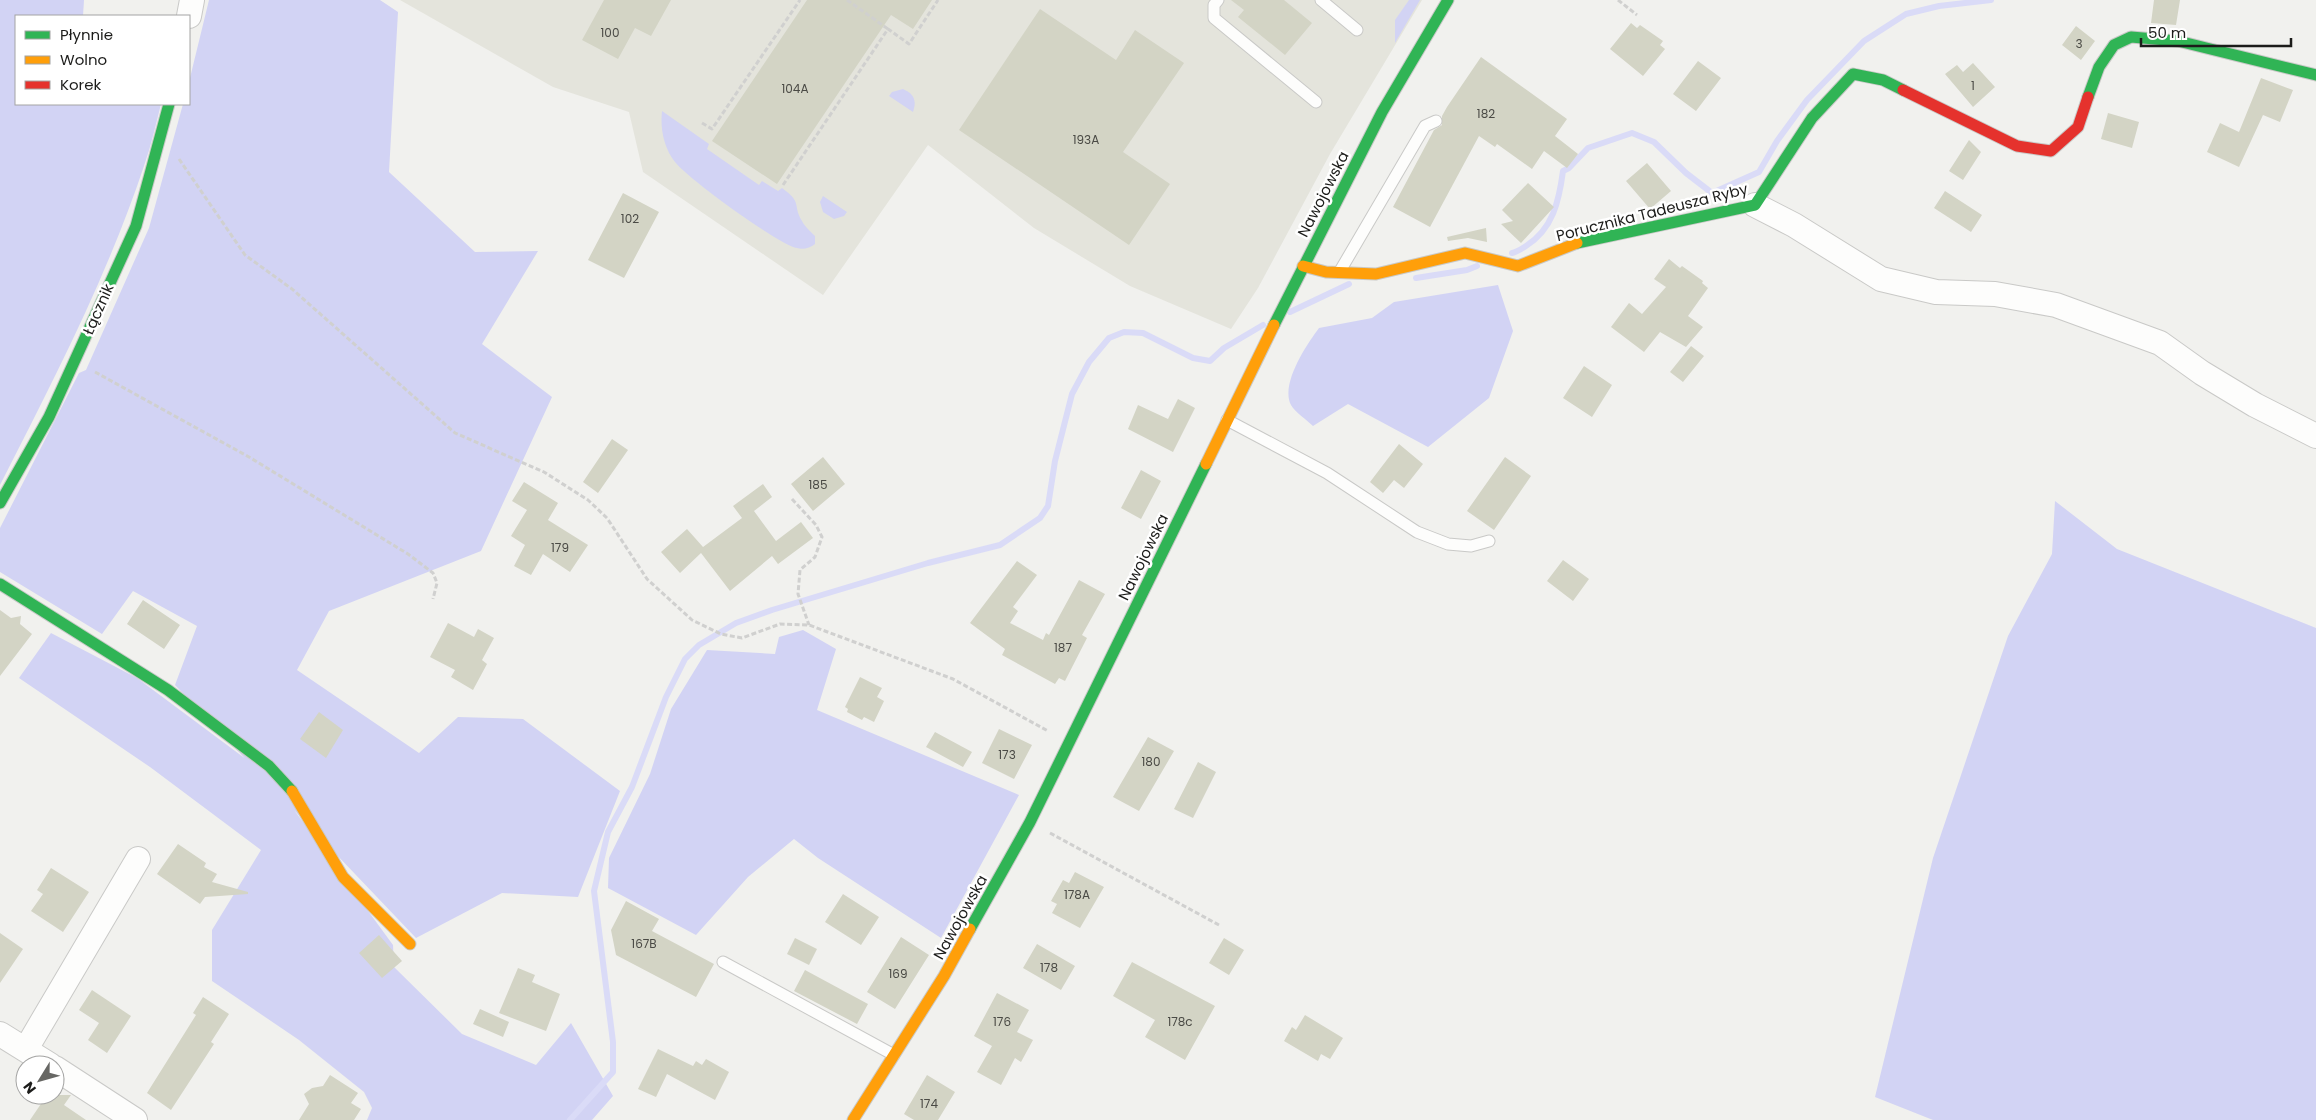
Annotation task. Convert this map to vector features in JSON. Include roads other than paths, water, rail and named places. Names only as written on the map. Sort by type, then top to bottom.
[{"type":"street","points":[[189,15],[192,0]]},
{"type":"street","name":"Nawojowska","points":[[853,1120],[944,976],[1030,822],[1303,266],[1382,112],[1448,0]]},
{"type":"street","name":"Porucznika Tadeusza Ryby","points":[[1303,266],[1326,272],[1376,274],[1465,253],[1518,266],[1576,243],[1755,205],[1812,118],[1853,74],[1883,80],[2017,146],[2051,151],[2078,128],[2099,67],[2114,45],[2131,37],[2178,42],[2316,75]]},
{"type":"street","name":"Łącznik","points":[[0,503],[49,418],[136,226],[169,105]]},
{"type":"street","points":[[1755,205],[1794,225],[1882,279],[1936,292],[1995,294],[2056,305],[2160,343],[2202,373],[2255,406],[2316,436]]},
{"type":"street","points":[[0,584],[168,690],[269,766],[291,790],[343,877],[410,944]]},
{"type":"street","points":[[26,1049],[138,860]]},
{"type":"street","points":[[0,1034],[35,1055]]},
{"type":"street","points":[[65,1074],[135,1120]]},
{"type":"lane","points":[[1218,0],[1214,5],[1214,18],[1316,102]]},
{"type":"lane","points":[[1321,0],[1357,30]]},
{"type":"lane","points":[[1339,272],[1425,126],[1436,121]]},
{"type":"lane","points":[[1227,420],[1327,472],[1417,532],[1448,544],[1471,546],[1489,541]]},
{"type":"lane","points":[[722,962],[894,1055]]},
{"type":"waterway","points":[[1512,253],[1535,239],[1549,223],[1557,203],[1563,171],[1569,168],[1588,148],[1632,133],[1654,142],[1686,173],[1712,193],[1759,172],[1777,141],[1807,100],[1864,41],[1906,14],[1939,6],[1991,0]]},
{"type":"waterway","points":[[1416,278],[1467,270],[1477,266]]},
{"type":"waterway","points":[[1290,312],[1349,284]]},
{"type":"waterway","points":[[570,1120],[613,1072],[613,1042],[594,891],[608,832],[632,787],[666,697],[685,659],[699,645],[736,623],[772,610],[928,563],[1000,545],[1040,518],[1048,506],[1055,461],[1072,394],[1089,362],[1109,338],[1124,332],[1143,333],[1193,358],[1210,361],[1224,348],[1263,325]]}]
